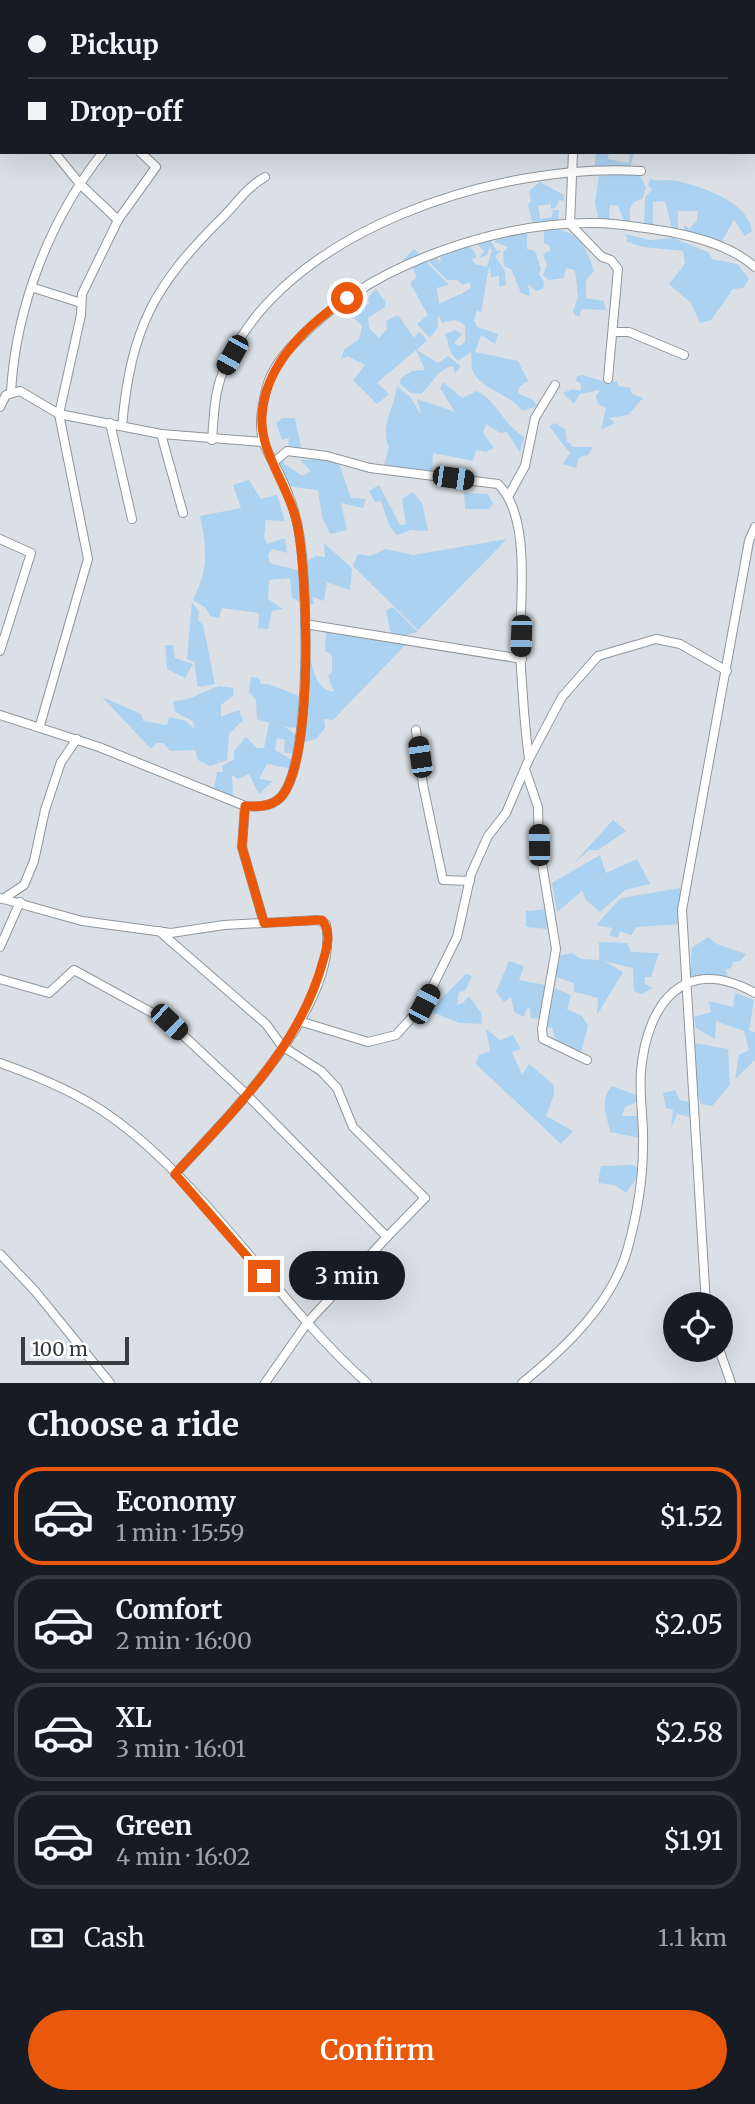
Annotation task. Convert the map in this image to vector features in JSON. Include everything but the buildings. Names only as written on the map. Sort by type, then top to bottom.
[{"type":"street","points":[[56,154],[80,184],[118,220]]},
{"type":"street","points":[[0,407],[11,392],[13,365],[41,255],[80,184],[102,154]]},
{"type":"street","points":[[40,725],[88,559],[59,414],[82,294],[118,220],[156,167],[142,154]]},
{"type":"street","points":[[573,154],[570,224],[602,257],[611,260],[618,269],[608,379]]},
{"type":"street","points":[[212,440],[215,404],[223,372],[241,338],[264,307],[313,262],[432,201],[475,187],[573,172],[641,171]]},
{"type":"street","points":[[122,426],[131,358],[155,299],[193,245],[250,186],[265,177]]},
{"type":"street","points":[[0,715],[40,725],[245,806],[259,807],[280,798],[293,769],[305,684],[305,624],[300,538],[290,501],[263,442],[262,412],[271,375],[301,337],[334,307],[410,265],[466,243],[512,231],[570,224],[616,224],[678,233],[709,241],[755,267]]},
{"type":"street","points":[[32,287],[81,303]]},
{"type":"street","points":[[614,332],[629,332],[684,355]]},
{"type":"street","points":[[509,495],[525,466],[535,418],[555,385]]},
{"type":"street","points":[[11,392],[29,394],[47,409],[59,414],[161,434],[263,442]]},
{"type":"street","points":[[110,423],[132,519]]},
{"type":"street","points":[[161,434],[183,513]]},
{"type":"street","points":[[274,462],[288,451],[304,452],[370,468],[498,484],[509,495],[519,550],[523,711],[529,759]]},
{"type":"street","points":[[705,1292],[682,940],[684,898],[749,541],[755,527]]},
{"type":"street","points":[[0,539],[31,553],[0,651]]},
{"type":"street","points":[[305,624],[522,660]]},
{"type":"street","points":[[299,1021],[368,1042],[396,1035],[424,1004],[457,937],[470,881],[488,836],[506,813],[529,759],[562,697],[598,656],[656,639],[680,644],[727,671]]},
{"type":"street","points":[[416,730],[423,785],[443,880],[470,881]]},
{"type":"street","points":[[2,898],[24,885],[34,861],[45,810],[61,762],[77,739]]},
{"type":"street","points":[[525,769],[538,807],[539,845],[556,948],[541,1029],[543,1039],[587,1060]]},
{"type":"street","points":[[245,806],[242,847],[264,923]]},
{"type":"street","points":[[2,898],[102,925],[171,933],[224,925],[317,920],[326,924],[328,937],[323,961],[314,992],[299,1021],[247,1096],[175,1174]]},
{"type":"street","points":[[0,947],[20,902]]},
{"type":"street","points":[[159,931],[265,1024],[282,1046],[321,1071],[337,1088],[353,1127],[425,1198],[307,1323],[265,1383]]},
{"type":"street","points":[[0,979],[49,993],[74,970],[169,1022],[387,1237]]},
{"type":"street","points":[[522,1383],[552,1357],[593,1314],[622,1265],[642,1170],[641,1073],[646,1042],[662,1002],[668,994],[695,980],[718,981],[755,993]]},
{"type":"street","points":[[0,1063],[98,1108],[175,1174],[322,1342],[367,1383]]},
{"type":"street","points":[[0,1254],[61,1321],[110,1383]]},
{"type":"street","points":[[724,1362],[731,1383]]},
{"type":"shaded area","points":[[596,154],[609,154],[608,159],[629,163],[630,154],[634,154],[630,169],[594,169]]},
{"type":"shaded area","points":[[639,173],[646,188],[642,199],[632,205],[630,223],[625,223],[618,206],[610,205],[609,219],[599,221],[595,202],[599,176]]},
{"type":"shaded area","points":[[650,179],[678,181],[724,198],[743,212],[752,231],[745,236],[734,220],[719,246],[683,234],[685,225],[689,229],[697,221],[698,211],[678,211],[678,233],[672,228],[665,201],[653,202],[653,226],[644,228],[645,197],[652,190],[648,185]]},
{"type":"shaded area","points":[[540,182],[564,195],[564,201],[559,200],[556,208],[551,209],[550,199],[550,204],[538,206],[540,219],[552,217],[553,210],[559,210],[558,222],[534,228],[528,205],[531,201],[529,191]]},
{"type":"shaded area","points":[[552,228],[570,234],[581,242],[594,271],[586,280],[586,298],[604,301],[606,310],[582,309],[579,317],[575,315],[573,311],[578,298],[575,270],[566,268],[564,278],[549,280],[543,275],[547,265],[543,254],[550,251],[550,246],[544,243],[544,230]]},
{"type":"shaded area","points":[[527,233],[527,249],[535,251],[541,269],[539,274],[544,282],[543,289],[536,291],[528,284],[530,296],[521,293],[512,270],[504,266],[503,252],[508,247],[494,242],[503,236]]},
{"type":"shaded area","points":[[626,234],[649,240],[673,238],[708,252],[712,259],[737,264],[749,279],[743,288],[733,289],[711,320],[700,323],[691,303],[669,284],[685,264],[683,251],[644,247],[627,242]]},
{"type":"shaded area","points":[[490,239],[497,251],[501,251],[495,256],[505,271],[506,285],[499,287],[499,275],[491,278],[490,266],[481,313],[477,310],[474,320],[477,327],[498,334],[495,344],[481,335],[475,352],[518,361],[528,381],[519,387],[518,393],[533,400],[537,406],[522,411],[475,375],[471,352],[458,361],[451,353],[445,334],[455,330],[462,334],[454,343],[459,346],[465,342],[465,326],[462,323],[454,320],[442,323],[438,315],[438,327],[430,338],[417,324],[428,315],[410,283],[416,277],[413,267],[403,260],[414,249],[449,285],[437,288],[439,304],[460,294],[462,296],[461,294],[471,288],[469,282],[463,285],[457,280],[447,280],[428,261],[437,258],[440,263],[441,257],[468,244],[477,256],[472,260],[475,264],[487,267],[492,250],[489,248],[487,255],[479,258],[484,251],[476,243]]},
{"type":"shaded area","points":[[376,289],[385,301],[385,307],[368,318],[369,328],[379,338],[387,329],[386,321],[398,315],[414,338],[419,332],[427,340],[417,350],[438,363],[448,356],[461,366],[455,374],[453,366],[447,368],[421,394],[411,393],[400,384],[401,378],[412,371],[425,370],[416,350],[377,383],[389,394],[377,404],[353,380],[365,365],[347,356],[341,360],[344,350],[359,339],[362,326],[353,317],[365,304],[369,305],[368,298]]},
{"type":"shaded area","points":[[583,375],[608,383],[617,381],[618,386],[630,388],[632,394],[643,398],[628,415],[609,418],[615,423],[601,430],[606,408],[598,404],[596,396],[600,390],[580,394],[574,404],[563,393],[572,389],[581,391],[581,384],[576,381],[577,376]]},
{"type":"shaded area","points":[[443,382],[462,398],[477,391],[484,395],[524,437],[520,453],[507,432],[500,433],[486,424],[483,433],[494,448],[486,452],[476,450],[473,461],[433,453],[432,471],[383,469],[389,447],[386,440],[387,425],[397,386],[411,398],[421,415],[417,399],[455,412],[440,388]]},
{"type":"shaded area","points":[[282,418],[295,418],[302,452],[295,457],[288,448],[289,438],[282,440],[276,423]]},
{"type":"shaded area","points":[[555,423],[565,429],[567,441],[573,447],[593,447],[588,455],[579,457],[576,468],[563,464],[570,453],[549,426]]},
{"type":"shaded area","points":[[278,459],[302,476],[311,471],[300,460],[321,459],[339,464],[351,498],[366,499],[363,508],[341,503],[347,530],[330,534],[322,516],[318,490],[285,486]]},
{"type":"shaded area","points":[[249,480],[261,499],[277,495],[285,521],[266,520],[264,536],[267,544],[285,538],[287,553],[273,549],[268,554],[270,563],[301,571],[304,563],[316,556],[325,557],[324,543],[352,568],[350,590],[327,582],[324,601],[312,597],[314,604],[307,605],[292,598],[290,578],[269,580],[268,599],[283,609],[272,611],[268,629],[258,628],[259,613],[222,608],[219,618],[210,616],[206,608],[193,600],[202,578],[205,559],[200,516],[241,508],[233,485]]},
{"type":"shaded area","points":[[379,485],[400,525],[406,524],[402,499],[413,492],[422,503],[428,531],[411,530],[397,535],[390,527],[381,501],[375,502],[369,491]]},
{"type":"shaded area","points":[[464,493],[488,494],[493,504],[489,509],[465,509]]},
{"type":"shaded area","points":[[507,539],[418,630],[353,566],[358,554],[370,556],[386,549],[413,555]]},
{"type":"shaded area","points":[[192,602],[199,612],[198,620],[203,625],[215,684],[198,687],[194,662],[187,659]]},
{"type":"shaded area","points":[[393,607],[418,632],[402,636],[391,634],[386,610]]},
{"type":"shaded area","points":[[326,630],[407,643],[333,720],[324,719],[325,728],[316,739],[303,742],[303,713],[299,728],[285,727],[299,737],[295,753],[284,753],[285,740],[277,738],[275,750],[292,760],[293,769],[267,764],[259,779],[273,781],[259,794],[249,774],[238,779],[232,775],[233,801],[214,790],[217,772],[223,772],[222,766],[234,759],[234,751],[246,737],[257,748],[264,748],[269,723],[257,719],[256,700],[249,692],[251,677],[259,678],[261,684],[268,684],[304,698],[303,661],[311,660],[315,676],[321,685],[334,692],[328,676],[332,672],[332,655],[325,651]]},
{"type":"shaded area","points":[[165,645],[173,645],[175,658],[193,664],[185,678],[167,669]]},
{"type":"shaded area","points":[[219,686],[233,688],[234,695],[221,705],[221,717],[239,710],[243,720],[229,734],[227,760],[210,766],[198,760],[195,750],[170,751],[163,743],[156,743],[151,749],[102,697],[141,714],[143,721],[167,725],[169,717],[186,721],[194,729],[193,721],[175,712],[173,701]]},
{"type":"shaded area","points":[[613,820],[626,831],[598,850],[589,850],[573,864]]},
{"type":"shaded area","points":[[600,855],[606,873],[637,859],[650,884],[625,890],[600,912],[586,900],[582,891],[557,912],[552,883]]},
{"type":"shaded area","points":[[680,888],[682,924],[637,927],[631,935],[620,931],[618,938],[609,935],[612,928],[596,925],[621,898]]},
{"type":"shaded area","points":[[548,909],[549,929],[526,927],[526,911]]},
{"type":"shaded area","points":[[708,937],[717,944],[746,954],[725,970],[729,978],[698,980],[690,975],[692,948]]},
{"type":"shaded area","points":[[599,942],[627,943],[631,952],[659,953],[651,977],[645,977],[645,984],[653,988],[642,994],[634,991],[633,968],[604,961],[623,972],[597,1015],[598,998],[574,992],[574,983],[556,977],[558,956],[572,953],[581,959],[599,960]]},
{"type":"shaded area","points":[[509,961],[524,966],[519,980],[545,985],[543,1014],[537,1019],[531,1018],[530,1008],[527,1008],[524,1017],[514,1012],[511,997],[504,1002],[496,992]]},
{"type":"shaded area","points":[[466,974],[472,976],[465,991],[459,992],[457,1005],[469,996],[481,1013],[482,1024],[460,1023],[429,1011]]},
{"type":"shaded area","points":[[554,988],[571,995],[567,1009],[582,1016],[588,1026],[581,1052],[555,1039],[552,1027],[548,1028],[546,1021]]},
{"type":"shaded area","points":[[735,993],[754,1000],[749,1031],[755,1032],[755,1060],[735,1079],[739,1055],[749,1050],[744,1031],[716,1021],[715,1039],[696,1028],[694,1017],[711,1012],[709,1001],[733,1007]]},
{"type":"shaded area","points":[[486,1029],[500,1040],[513,1035],[521,1049],[512,1052],[522,1075],[529,1064],[554,1085],[554,1094],[546,1116],[573,1131],[561,1144],[476,1064],[479,1055],[490,1051]]},
{"type":"shaded area","points":[[695,1043],[728,1049],[730,1085],[712,1106],[701,1104],[696,1088],[693,1066]]},
{"type":"shaded area","points":[[612,1086],[637,1095],[637,1102],[625,1107],[622,1116],[643,1116],[640,1138],[610,1132],[605,1102]]},
{"type":"shaded area","points":[[675,1090],[680,1100],[691,1102],[694,1118],[677,1114],[671,1128],[673,1110],[666,1108],[663,1093]]},
{"type":"shaded area","points":[[633,1165],[642,1170],[626,1193],[615,1185],[598,1183],[601,1166]]},
{"type":"route","points":[[264,1276],[175,1174],[270,1067],[314,992],[326,952],[328,937],[326,924],[322,920],[264,923],[242,847],[245,806],[259,807],[270,804],[280,798],[286,787],[293,768],[301,727],[305,684],[305,611],[300,538],[285,486],[263,442],[261,425],[265,396],[271,375],[285,354],[320,318],[347,298]]}]
